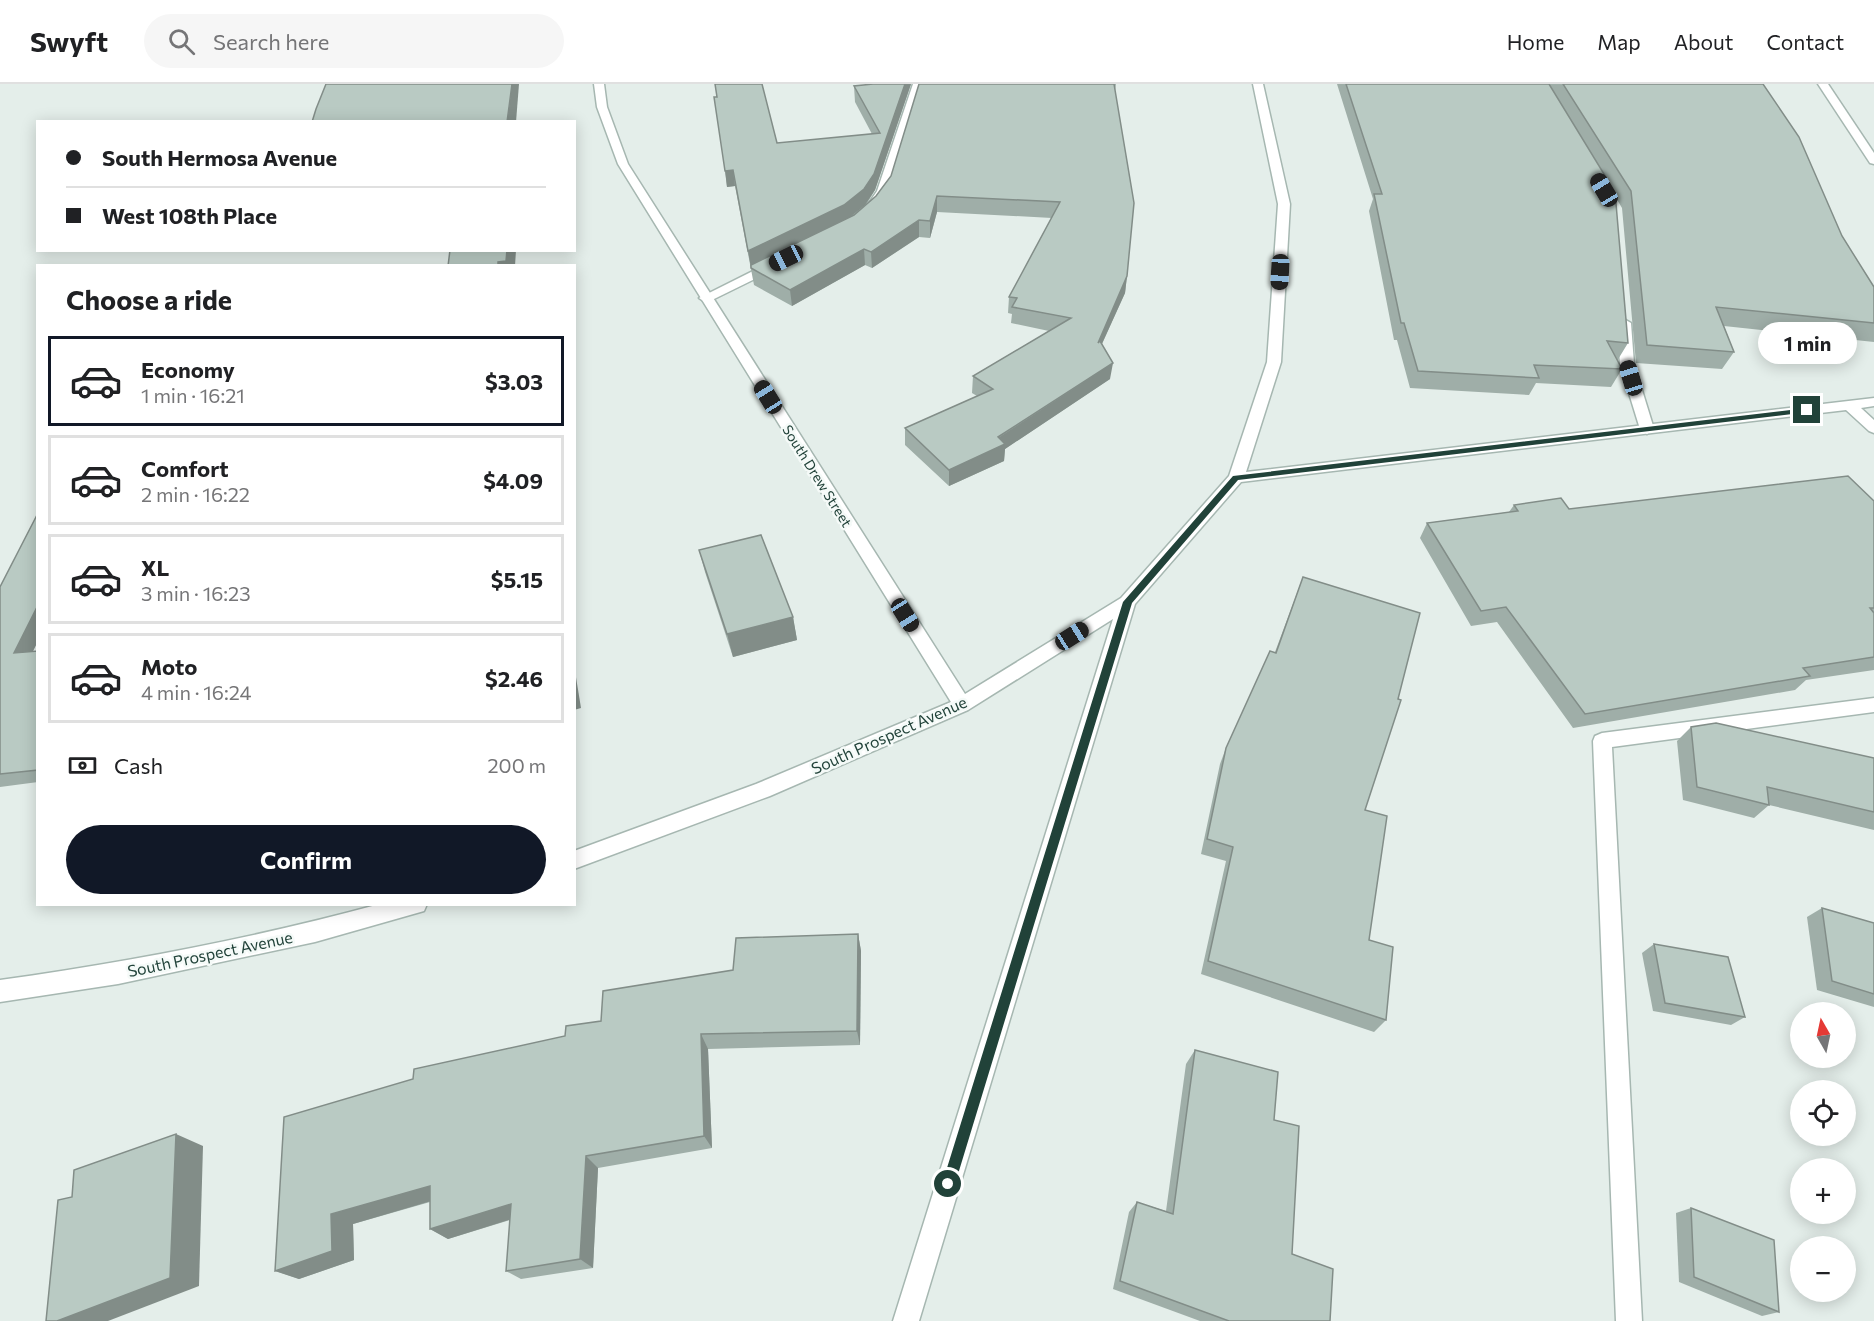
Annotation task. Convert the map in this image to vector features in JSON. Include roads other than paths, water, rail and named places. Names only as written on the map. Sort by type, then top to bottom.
[{"type":"street","name":"South Drew Street","points":[[599,84],[602,107],[623,164],[962,705]]},
{"type":"street","points":[[864,215],[883,191],[918,84]]},
{"type":"street","name":"South Prospect Avenue","points":[[576,859],[763,790],[962,705],[1127,602],[1236,478],[1274,362],[1284,204],[1258,84]]},
{"type":"street","points":[[1823,84],[1874,161]]},
{"type":"street","points":[[705,298],[786,258]]},
{"type":"street","points":[[1622,308],[1627,364],[1647,429]]},
{"type":"street","points":[[1236,478],[1874,402]]},
{"type":"street","points":[[1849,405],[1874,428]]},
{"type":"street","points":[[906,1321],[1127,602]]},
{"type":"street","points":[[1629,1321],[1602,741],[1874,705]]},
{"type":"street","name":"South Prospect Avenue","points":[[0,991],[142,969],[315,932],[410,906]]}]
